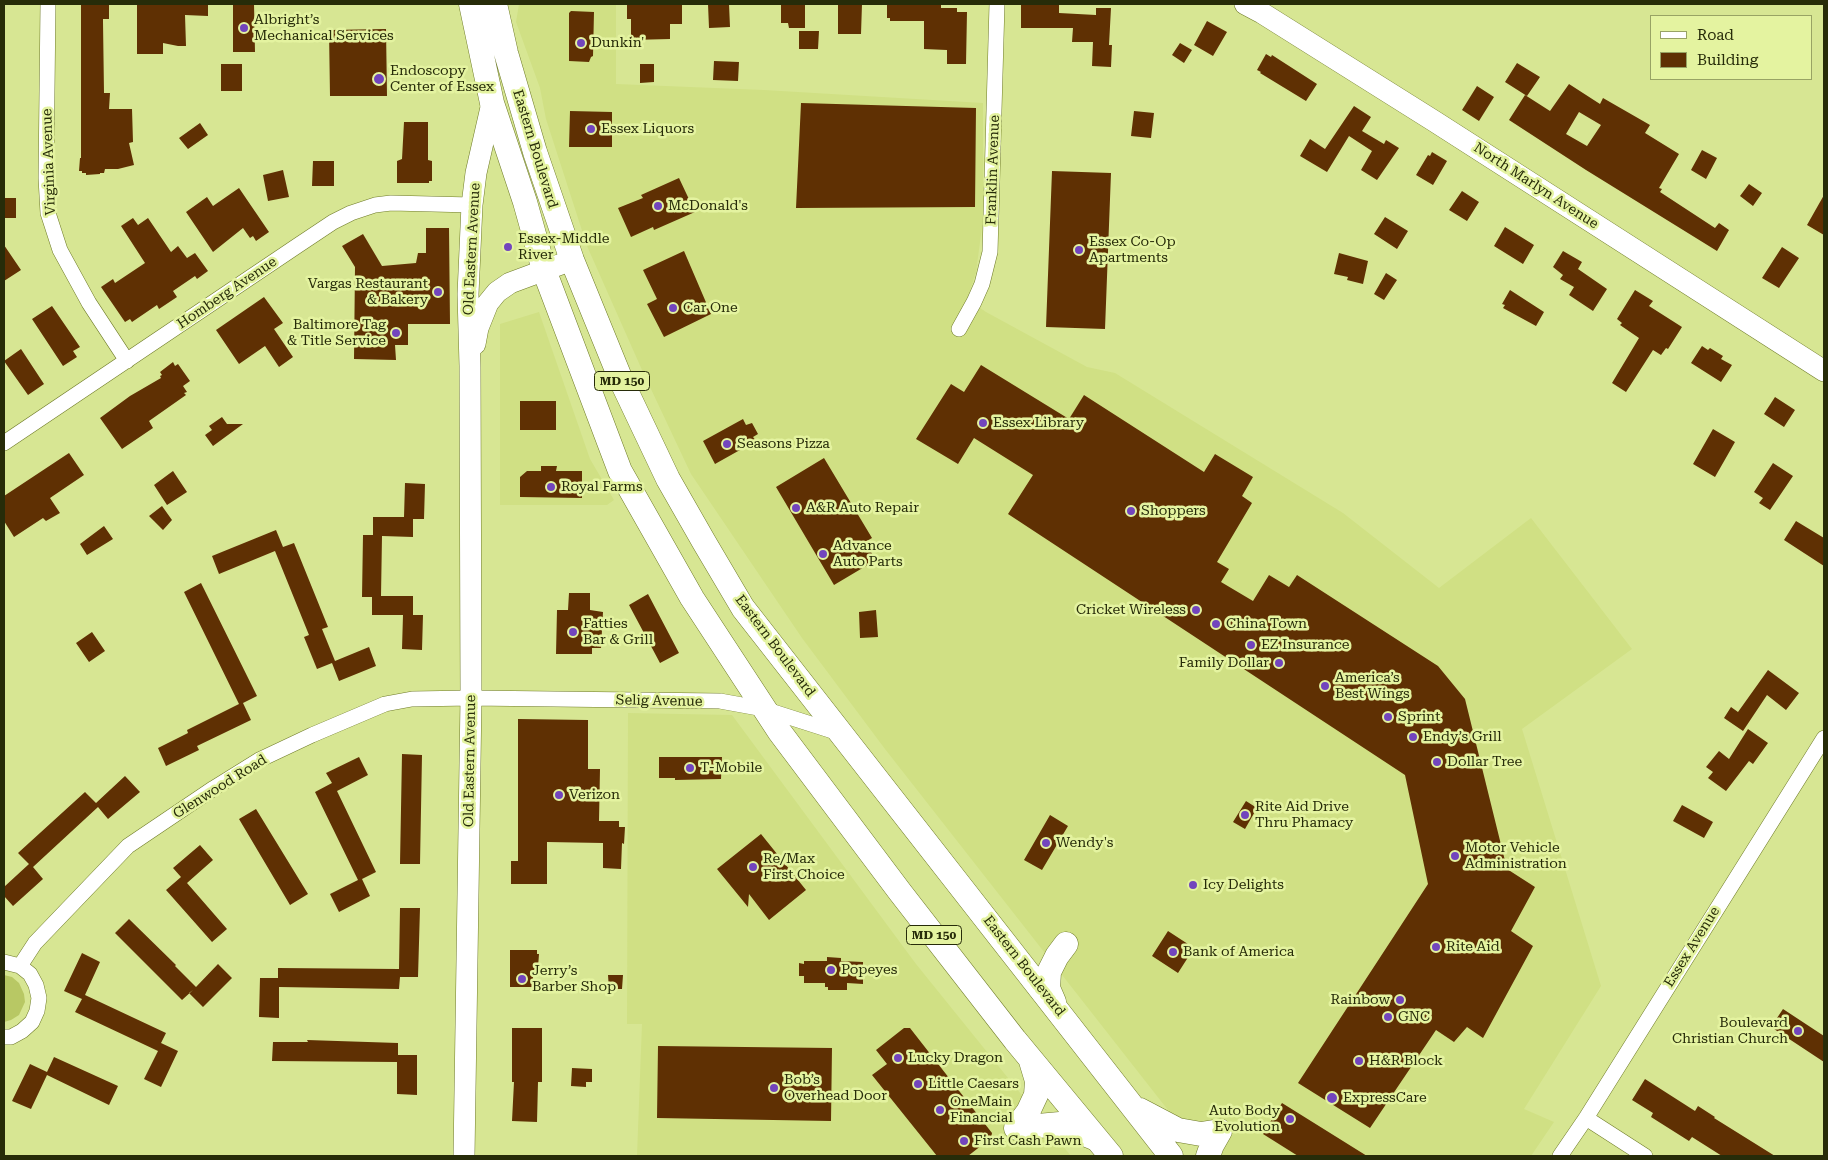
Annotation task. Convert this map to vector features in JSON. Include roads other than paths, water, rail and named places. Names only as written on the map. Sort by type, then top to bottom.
[{"type":"main road","name":"Eastern Boulevard","points":[[471,4],[492,103],[544,270],[620,471],[692,598],[764,709],[834,806],[1030,1058],[1104,1148]]},
{"type":"main road","name":"Eastern Boulevard","points":[[495,4],[506,53],[539,166],[572,260],[621,380],[668,479],[743,608],[1171,1156]]},
{"type":"main road","points":[[1057,1008],[1048,988],[1049,972],[1066,944]]},
{"type":"main road","points":[[1030,1058],[1037,1081],[1036,1095],[1028,1112],[1016,1128],[1060,1124],[1104,1148]]},
{"type":"main road","points":[[1134,1107],[1178,1130],[1201,1134],[1220,1131],[1208,1156]]},
{"type":"street","name":"Virginia Avenue","points":[[48,4],[46,178],[48,213],[60,250],[89,303],[126,360]]},
{"type":"street","name":"Franklin Avenue","points":[[958,329],[982,284],[990,252],[997,4]]},
{"type":"street","name":"North Marlyn Avenue","points":[[1246,4],[1434,121],[1824,371]]},
{"type":"street","name":"Old Eastern Avenue","points":[[464,1156],[471,698],[468,294],[472,205],[476,172],[492,103]]},
{"type":"street","name":"Homberg Avenue","points":[[4,443],[297,246],[351,213],[374,205],[391,203],[472,205]]},
{"type":"street","name":"Old Eastern Avenue","points":[[470,366],[478,328],[488,303],[497,292],[510,282],[572,260]]},
{"type":"street","name":"Selig Avenue","points":[[471,698],[720,701],[764,709],[843,734]]},
{"type":"street","name":"Glenwood Road","points":[[20,966],[35,943],[128,846],[214,788],[260,760],[312,735],[385,704],[412,699],[471,698]]},
{"type":"street","name":"Essex Avenue","points":[[1560,1156],[1586,1118],[1824,738]]},
{"type":"street","points":[[4,962],[20,966],[30,974],[36,985],[39,998],[38,1011],[32,1022],[22,1031],[11,1037],[4,1037]]},
{"type":"street","points":[[1586,1118],[1645,1156]]},
{"type":"place","name":"Albright’s Mechanical Services","points":[[244,28]]},
{"type":"place","name":"Dunkin'","points":[[581,43]]},
{"type":"place","name":"Endoscopy Center of Essex","points":[[379,79]]},
{"type":"place","name":"Essex Liquors","points":[[591,129]]},
{"type":"place","name":"McDonald's","points":[[658,206]]},
{"type":"place","name":"Essex-Middle River","points":[[508,247]]},
{"type":"place","name":"Essex Co-Op Apartments","points":[[1079,250]]},
{"type":"place","name":"Vargas Restaurant & Bakery","points":[[438,292]]},
{"type":"place","name":"Car One","points":[[673,308]]},
{"type":"place","name":"Baltimore Tag & Title Service","points":[[396,333]]},
{"type":"place","name":"Essex Library","points":[[983,423]]},
{"type":"place","name":"Seasons Pizza","points":[[727,444]]},
{"type":"place","name":"Royal Farms","points":[[551,487]]},
{"type":"place","name":"A&R Auto Repair","points":[[796,508]]},
{"type":"place","name":"Shoppers","points":[[1131,511]]},
{"type":"place","name":"Advance Auto Parts","points":[[823,554]]},
{"type":"place","name":"Cricket Wireless","points":[[1196,610]]},
{"type":"place","name":"China Town","points":[[1216,624]]},
{"type":"place","name":"Fatties Bar & Grill","points":[[573,632]]},
{"type":"place","name":"EZ Insurance","points":[[1251,645]]},
{"type":"place","name":"Family Dollar","points":[[1279,663]]},
{"type":"place","name":"America’s Best Wings","points":[[1325,686]]},
{"type":"place","name":"Sprint","points":[[1388,717]]},
{"type":"place","name":"Endy’s Grill","points":[[1413,737]]},
{"type":"place","name":"Dollar Tree","points":[[1437,762]]},
{"type":"place","name":"T-Mobile","points":[[690,768]]},
{"type":"place","name":"Verizon","points":[[559,795]]},
{"type":"place","name":"Rite Aid Drive Thru Phamacy","points":[[1245,815]]},
{"type":"place","name":"Wendy's","points":[[1046,843]]},
{"type":"place","name":"Motor Vehicle Administration","points":[[1455,856]]},
{"type":"place","name":"Re/Max First Choice","points":[[753,867]]},
{"type":"place","name":"Icy Delights","points":[[1193,885]]},
{"type":"place","name":"Rite Aid","points":[[1436,947]]},
{"type":"place","name":"Bank of America","points":[[1173,952]]},
{"type":"place","name":"Popeyes","points":[[831,970]]},
{"type":"place","name":"Jerry’s Barber Shop","points":[[522,979]]},
{"type":"place","name":"Rainbow","points":[[1400,1000]]},
{"type":"place","name":"GNC","points":[[1388,1017]]},
{"type":"place","name":"Boulevard Christian Church","points":[[1798,1031]]},
{"type":"place","name":"Lucky Dragon","points":[[898,1058]]},
{"type":"place","name":"H&R Block","points":[[1359,1061]]},
{"type":"place","name":"Little Caesars","points":[[918,1084]]},
{"type":"place","name":"Bob’s Overhead Door","points":[[774,1088]]},
{"type":"place","name":"ExpressCare","points":[[1332,1098]]},
{"type":"place","name":"OneMain Financial","points":[[940,1110]]},
{"type":"place","name":"Auto Body Evolution","points":[[1290,1119]]},
{"type":"place","name":"First Cash Pawn","points":[[964,1141]]}]
